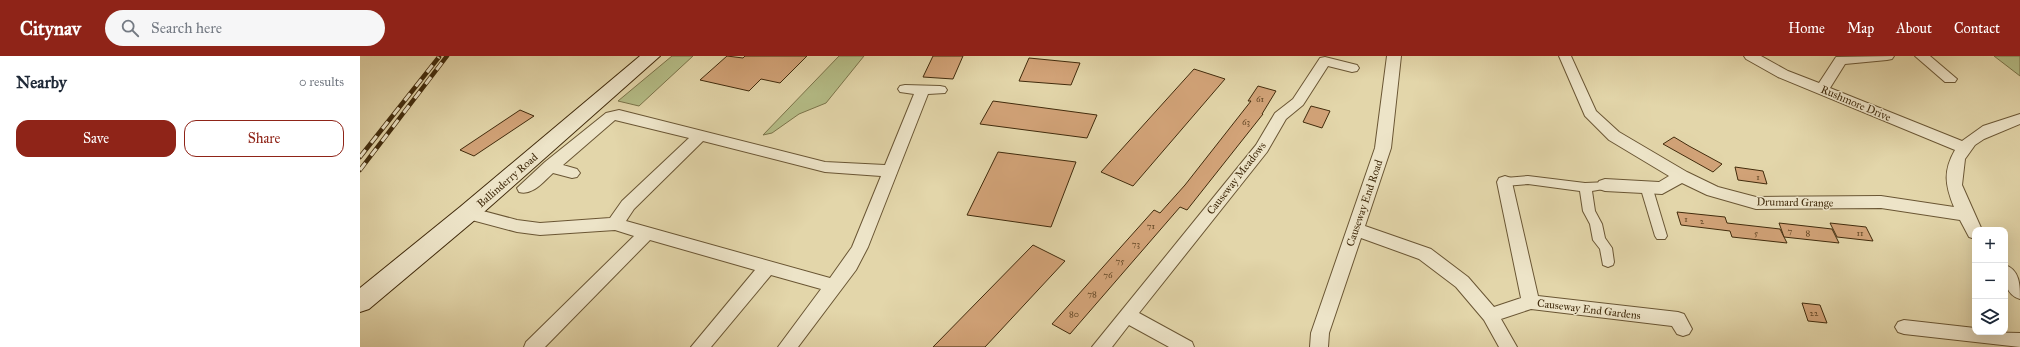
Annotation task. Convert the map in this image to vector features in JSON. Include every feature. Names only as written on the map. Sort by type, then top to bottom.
[{"type":"main road","name":"Ballinderry Road","points":[[360,302],[468,214],[651,56]]},
{"type":"street","name":"Causeway End Road","points":[[1319,347],[1320,333],[1383,148],[1394,56]]},
{"type":"street","name":"Rushmore Drive","points":[[1751,56],[1783,74],[1963,147]]},
{"type":"street","points":[[1822,89],[1838,58],[1887,56]]},
{"type":"street","points":[[1922,56],[1950,79]]},
{"type":"street","name":"Drumard Grange","points":[[1565,57],[1590,113],[1614,136],[1681,176],[1713,191],[1756,203],[1881,202],[1965,215]]},
{"type":"street","name":"Causeway Meadows","points":[[1101,347],[1262,148],[1280,116],[1298,102],[1325,61],[1352,68]]},
{"type":"street","points":[[905,89],[940,90]]},
{"type":"street","points":[[788,347],[850,265],[860,247],[923,90]]},
{"type":"street","points":[[525,188],[611,116],[619,115],[825,167],[891,171]]},
{"type":"street","points":[[1972,228],[1965,215],[1954,184],[1956,161],[1963,147],[1978,134],[2020,119]]},
{"type":"street","points":[[615,224],[628,205],[701,135]]},
{"type":"street","points":[[550,166],[572,173]]},
{"type":"street","points":[[1531,302],[1505,182],[1528,180],[1585,187],[1605,185],[1662,188],[1681,176]]},
{"type":"street","points":[[1646,186],[1662,236]]},
{"type":"street","points":[[1585,187],[1589,211],[1596,224],[1599,240],[1606,248],[1608,262]]},
{"type":"street","points":[[468,214],[517,226],[540,229],[615,224],[833,286]]},
{"type":"street","points":[[1355,229],[1425,254],[1462,282],[1490,315],[1508,347]]},
{"type":"street","points":[[533,347],[647,233]]},
{"type":"street","points":[[700,347],[768,267]]},
{"type":"street","points":[[2008,269],[2020,269]]},
{"type":"street","points":[[2008,276],[2020,292]]},
{"type":"street","name":"Causeway End Gardens","points":[[1490,315],[1531,302],[1678,319],[1683,329]]},
{"type":"street","points":[[1127,315],[1185,347]]},
{"type":"street","points":[[1904,327],[2020,341]]},
{"type":"green space","points":[[672,56],[693,56],[639,106],[618,101]]},
{"type":"green space","points":[[839,56],[864,56],[826,103],[799,114],[772,133],[763,135]]},
{"type":"green space","points":[[1994,56],[2020,56],[2020,76]]},
{"type":"building","points":[[727,56],[743,58],[745,56],[807,56],[780,83],[761,79],[749,91],[700,80]]},
{"type":"building","points":[[933,56],[963,56],[953,79],[923,77]]},
{"type":"building","points":[[1029,58],[1080,63],[1071,85],[1019,81]]},
{"type":"building","points":[[1194,69],[1225,79],[1133,186],[1101,172]]},
{"type":"building","points":[[1258,86],[1276,91],[1263,114],[1187,210],[1180,207],[1070,334],[1052,324],[1154,210],[1160,213],[1185,185],[1251,101],[1248,101]]},
{"type":"building","points":[[993,101],[1097,115],[1087,138],[980,124]]},
{"type":"building","points":[[1311,106],[1330,111],[1322,128],[1303,122]]},
{"type":"building","points":[[520,110],[534,116],[474,156],[460,150]]},
{"type":"building","points":[[1674,137],[1722,164],[1713,172],[1663,144]]},
{"type":"building","points":[[998,152],[1076,162],[1051,227],[967,215]]},
{"type":"building","points":[[1735,167],[1763,171],[1767,184],[1738,180]]},
{"type":"building","points":[[1677,212],[1725,217],[1727,223],[1780,229],[1787,243],[1732,237],[1730,231],[1681,225]]},
{"type":"building","points":[[1779,223],[1832,229],[1839,243],[1784,237]]},
{"type":"building","points":[[1830,223],[1866,227],[1873,241],[1837,237]]},
{"type":"building","points":[[1033,245],[1065,261],[985,347],[933,347]]},
{"type":"building","points":[[1802,303],[1820,305],[1827,323],[1808,321]]},
{"type":"railway","points":[[360,170],[447,56]]},
{"type":"railway","points":[[360,157],[439,57]]}]
